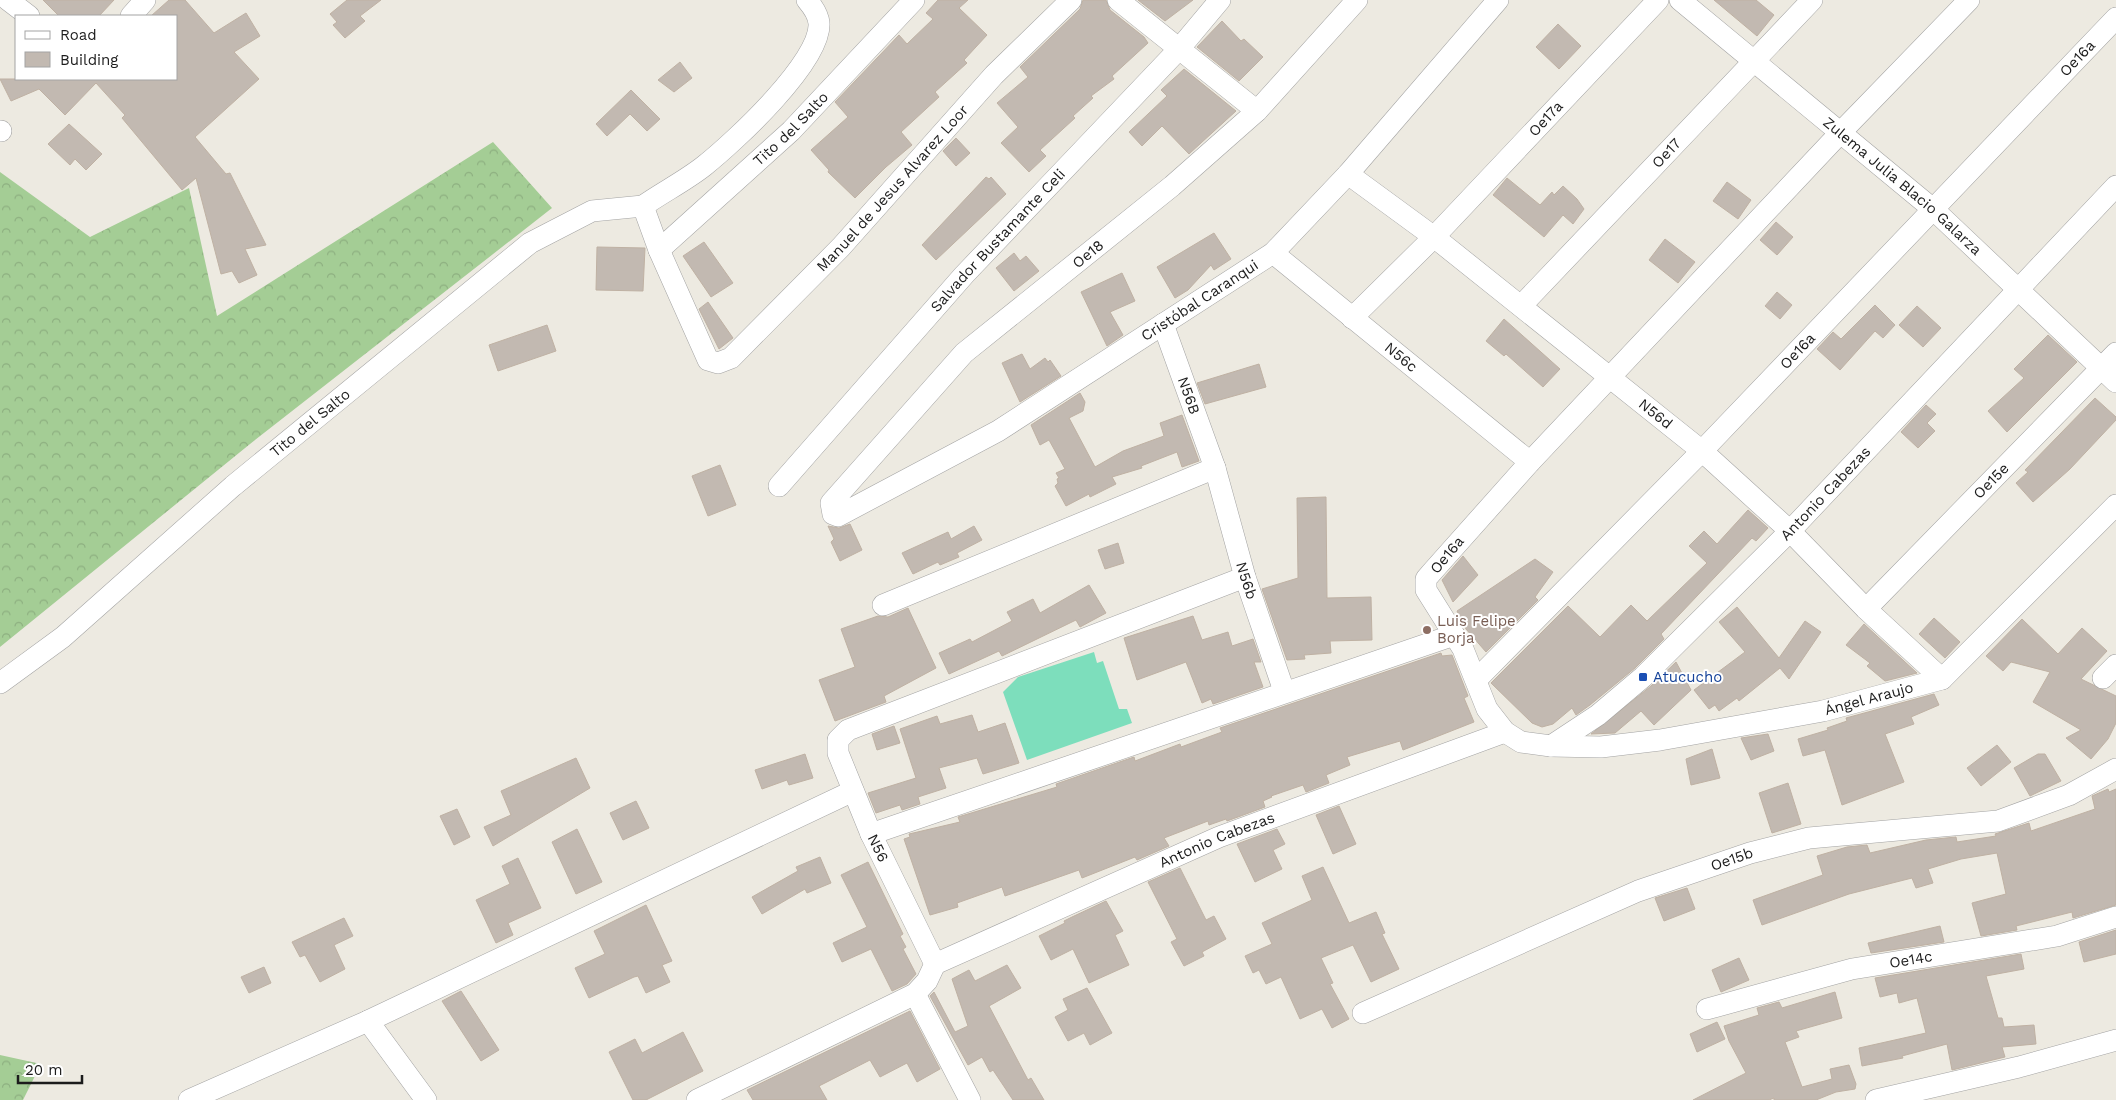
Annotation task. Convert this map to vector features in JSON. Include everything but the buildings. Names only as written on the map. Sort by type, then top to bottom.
[{"type":"street","points":[[8,0],[28,15]]},
{"type":"street","points":[[132,15],[145,0]]},
{"type":"street","points":[[660,250],[643,206],[703,167],[738,136],[796,76],[815,42],[819,24],[816,11],[807,0]]},
{"type":"street","name":"Tito del Salto","points":[[660,250],[791,131],[914,0]]},
{"type":"street","name":"Manuel de Jesus Alvarez Loor","points":[[660,250],[708,360],[718,363],[731,358],[841,247],[994,75],[1071,0]]},
{"type":"street","points":[[1118,0],[1257,111]]},
{"type":"street","name":"Salvador Bustamante Celi","points":[[779,486],[964,275],[1179,49],[1220,0]]},
{"type":"street","name":"Oe18","points":[[833,514],[831,504],[964,353],[1172,186],[1257,111],[1357,0]]},
{"type":"street","name":"Cristóbal Caranqui","points":[[833,514],[838,516],[998,431],[1272,253],[1348,174],[1498,0]]},
{"type":"street","name":"Oe17a","points":[[1352,318],[1434,238],[1658,0]]},
{"type":"street","name":"Zulema Julia Blacio Galarza","points":[[1680,0],[1934,210],[2017,290],[2111,368]]},
{"type":"street","name":"Oe17","points":[[1521,306],[1812,0]]},
{"type":"street","name":"Oe16a","points":[[1454,634],[1426,590],[1426,579],[1530,462],[1841,132],[1969,0]]},
{"type":"street","name":"Oe16a","points":[[1476,680],[1702,451],[2116,18]]},
{"type":"street","name":"N56d","points":[[1348,174],[1521,306],[1702,451],[1790,531],[1866,608],[1942,679]]},
{"type":"street","name":"Antonio Cabezas","points":[[1551,746],[1598,715],[1643,677],[1790,531],[2116,186]]},
{"type":"street","name":"Tito del Salto","points":[[0,683],[63,637],[233,486],[530,243],[592,211],[643,206]]},
{"type":"street","name":"N56c","points":[[1272,253],[1530,462]]},
{"type":"street","name":"N56B","points":[[1163,324],[1214,468]]},
{"type":"street","name":"Oe15e","points":[[1866,608],[2111,368]]},
{"type":"street","points":[[883,605],[1214,468]]},
{"type":"street","name":"N56b","points":[[1214,468],[1245,577],[1284,691]]},
{"type":"street","name":"Ángel Araujo","points":[[1551,746],[1601,747],[1660,740],[1823,711],[1942,679],[2116,505]]},
{"type":"street","name":"N56","points":[[935,964],[871,834],[838,753],[838,740],[848,730],[1245,577]]},
{"type":"street","points":[[871,834],[1454,634],[1463,649],[1486,709],[1505,732],[1521,742],[1551,746]]},
{"type":"street","name":"Antonio Cabezas","points":[[935,964],[1219,837],[1505,732]]},
{"type":"street","name":"Oe15b","points":[[1363,1013],[1638,891],[1750,853],[1809,838],[1998,822],[2069,796],[2116,769]]},
{"type":"street","points":[[189,1100],[368,1021],[853,791]]},
{"type":"street","name":"Oe14c","points":[[1707,1009],[1852,969],[2057,936],[2116,917]]},
{"type":"street","points":[[697,1100],[915,994],[927,981],[935,964]]},
{"type":"street","points":[[915,994],[970,1100]]},
{"type":"street","points":[[368,1021],[426,1100]]},
{"type":"street","points":[[1876,1100],[2019,1067],[2116,1040]]},
{"type":"green space","points":[[493,142],[552,208],[250,444],[0,647],[0,172],[90,237],[189,188],[217,316]]},
{"type":"green space","points":[[1094,652],[1097,663],[1103,661],[1119,709],[1127,709],[1132,723],[1027,760],[1003,692],[1018,677]]},
{"type":"green space","points":[[0,1055],[41,1064],[23,1100],[0,1100]]},
{"type":"place","name":"Luis Felipe Borja","points":[[1427,630]]},
{"type":"place","name":"Atucucho","points":[[1643,677]]}]
